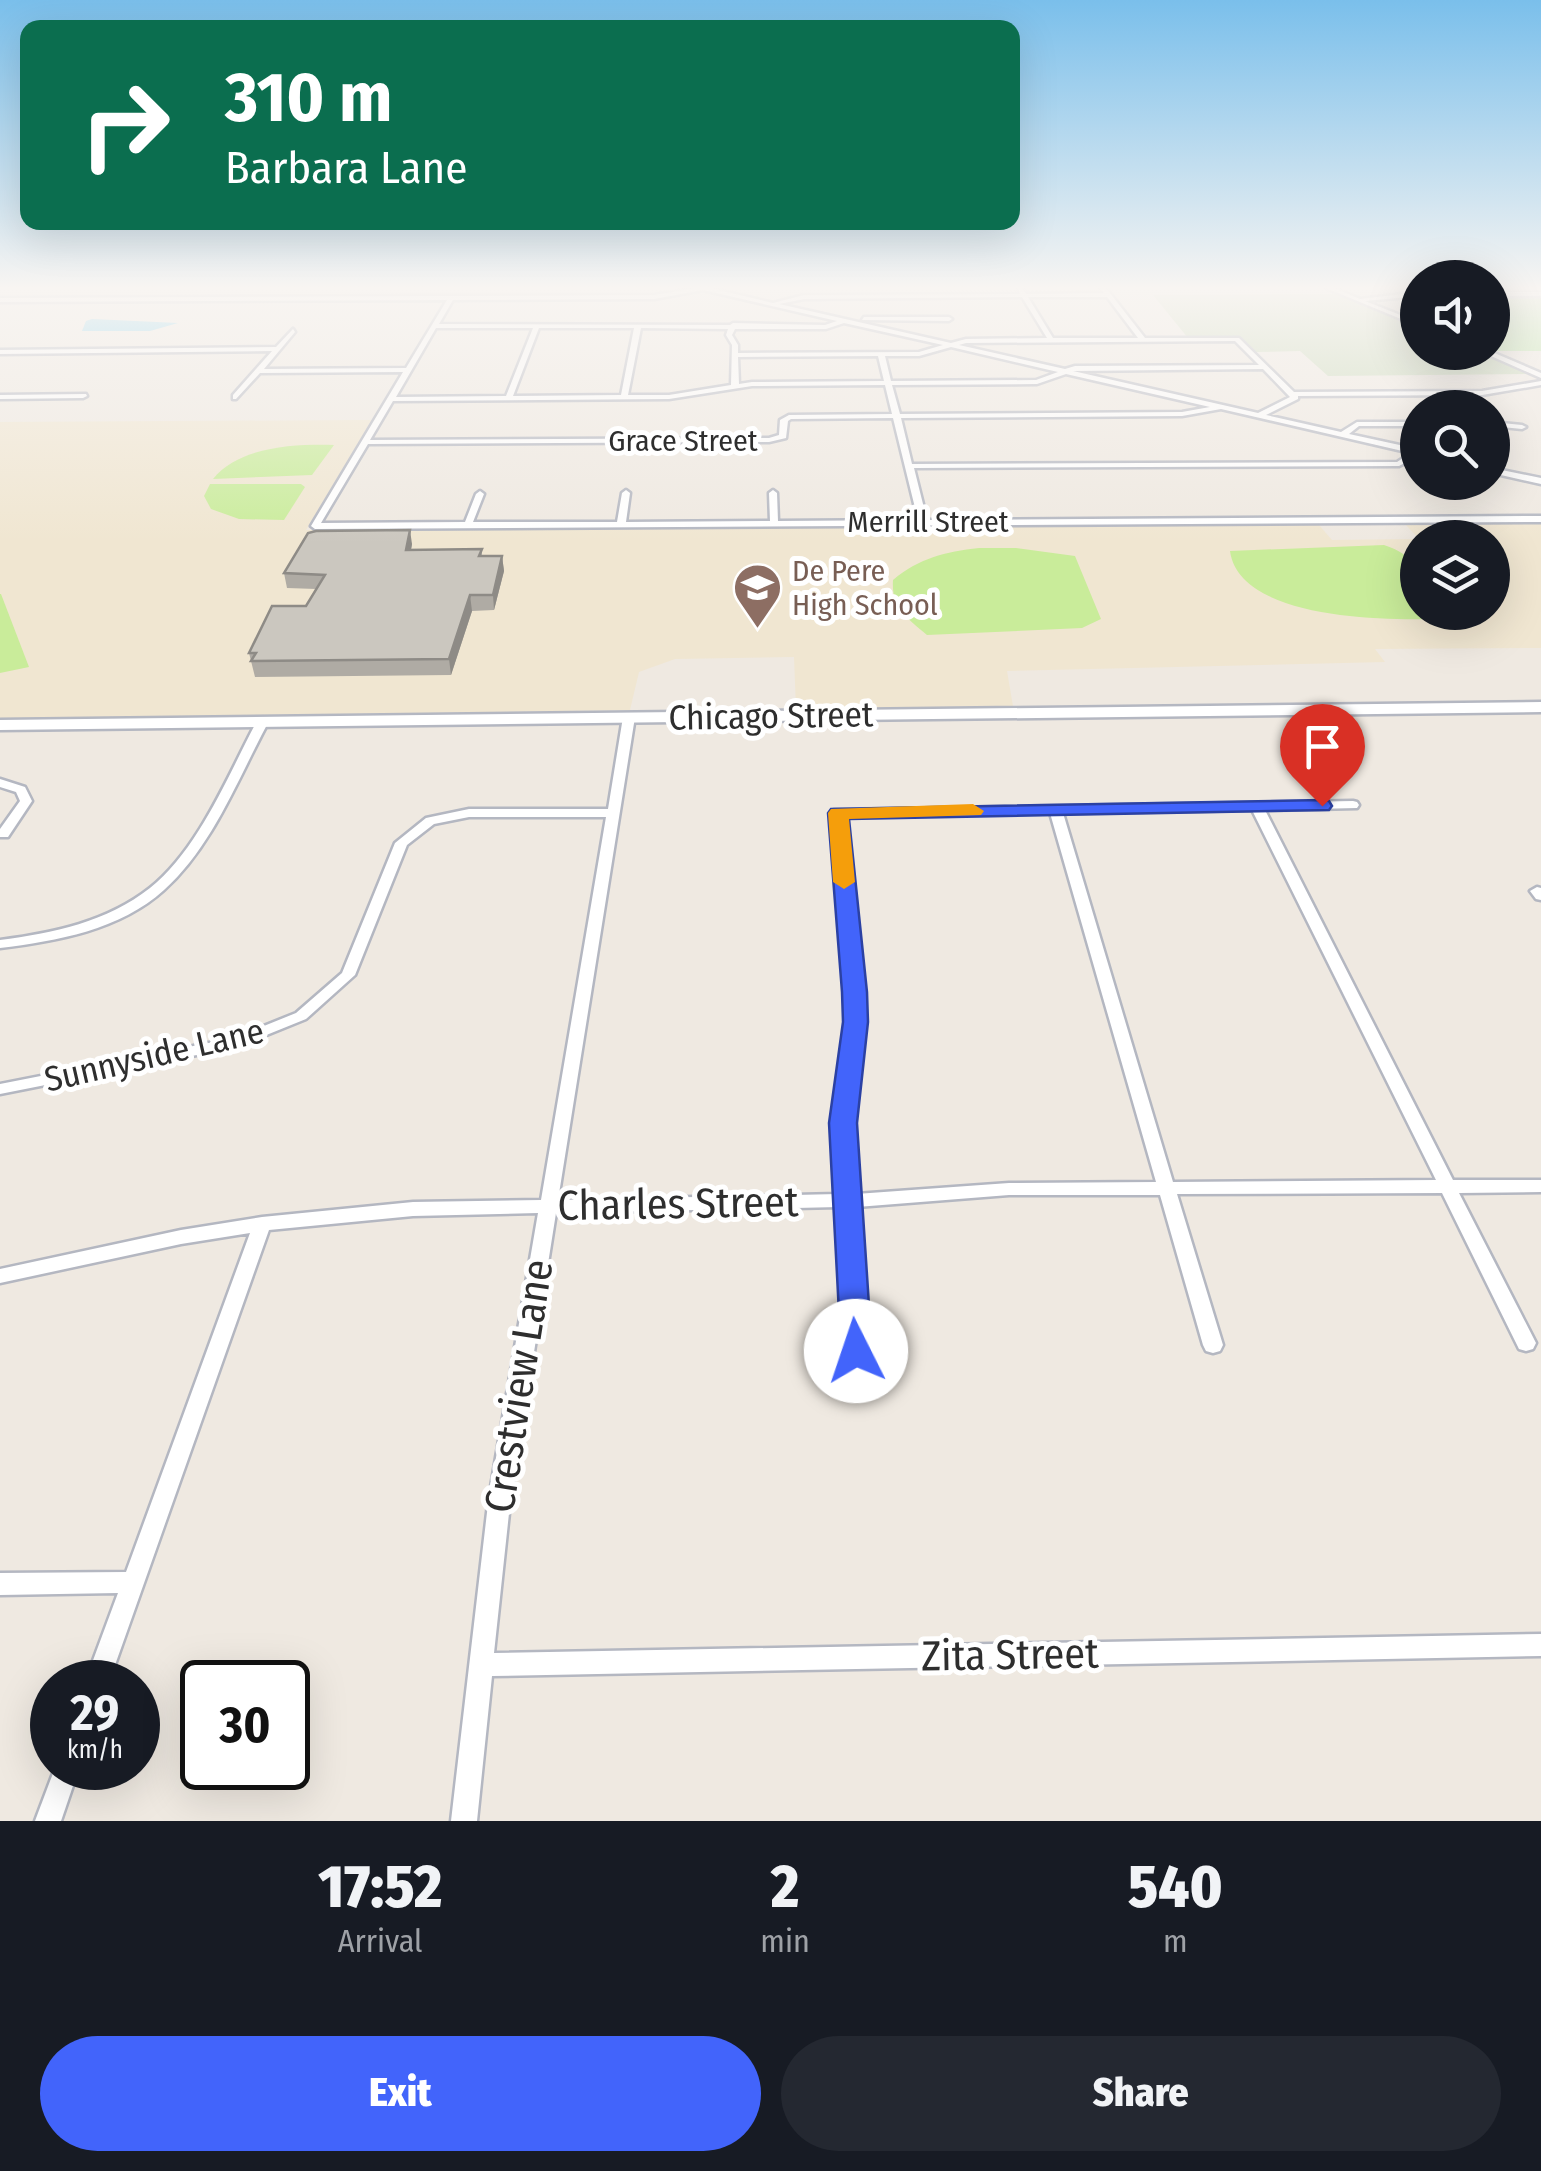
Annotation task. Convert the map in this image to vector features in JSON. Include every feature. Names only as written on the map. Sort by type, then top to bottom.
[{"type":"street","points":[[236,397],[256,373]]},
{"type":"street","points":[[366,442],[406,373]]},
{"type":"street","points":[[509,398],[519,373]]},
{"type":"street","points":[[624,397],[629,373]]},
{"type":"street","points":[[735,373],[735,386]]},
{"type":"street","points":[[886,373],[923,522]]},
{"type":"street","points":[[392,399],[676,396],[735,386],[1038,382],[1061,373]]},
{"type":"street","points":[[1075,373],[1400,448]]},
{"type":"street","points":[[1260,416],[1294,398],[1271,373]]},
{"type":"street","points":[[1292,394],[1482,392],[1541,380]]},
{"type":"street","points":[[0,397],[84,396]]},
{"type":"street","name":"Grace Street","points":[[366,442],[769,440],[783,436],[784,420],[789,417],[1182,414],[1222,407]]},
{"type":"street","points":[[1342,434],[1358,424],[1400,424]]},
{"type":"street","points":[[1510,426],[1522,428]]},
{"type":"street","name":"Merrill Street","points":[[366,442],[315,526],[1541,519]]},
{"type":"street","points":[[909,466],[1400,463]]},
{"type":"street","points":[[1510,474],[1541,481]]},
{"type":"street","points":[[772,493],[774,522]]},
{"type":"street","points":[[468,525],[480,494]]},
{"type":"street","points":[[622,524],[626,494]]},
{"type":"street","name":"Chicago Street","points":[[0,724],[1541,707]]},
{"type":"street","name":"Crestview Lane","points":[[464,1821],[499,1504],[628,717]]},
{"type":"street","points":[[0,944],[48,937],[98,922],[158,888],[182,864],[263,721]]},
{"type":"street","points":[[0,782],[21,790],[26,801],[3,834]]},
{"type":"street","points":[[856,1351],[843,1123],[855,1022],[838,813],[1354,805]]},
{"type":"street","points":[[1257,807],[1526,1343]]},
{"type":"street","points":[[1055,809],[1213,1345]]},
{"type":"street","name":"Sunnyside Lane","points":[[0,1089],[237,1042],[301,1016],[348,975],[401,843],[430,821],[469,813],[613,813]]},
{"type":"street","name":"Charles Street","points":[[0,1276],[181,1237],[262,1224],[413,1209],[847,1201],[1009,1189],[1541,1186]]},
{"type":"street","points":[[106,1660],[262,1224]]},
{"type":"street","points":[[0,1584],[133,1582]]},
{"type":"street","name":"Zita Street","points":[[480,1665],[1541,1645]]},
{"type":"street","points":[[48,1821],[59,1790]]},
{"type":"shaded area","name":"De Pere High School","points":[[372,420],[306,530],[1319,525],[1332,540],[1400,539],[1400,630],[1510,630],[1510,523],[1541,523],[1541,648],[1375,649],[1385,662],[1007,671],[1013,706],[796,709],[794,657],[675,659],[639,672],[630,710],[0,719],[0,422]]},
{"type":"green space","points":[[1325,373],[1527,373],[1328,376]]},
{"type":"green space","points":[[303,445],[334,445],[312,475],[213,479],[224,468],[253,453]]},
{"type":"green space","points":[[210,484],[305,487],[284,520],[239,519],[211,509],[204,496]]},
{"type":"green space","points":[[1384,545],[1397,550],[1400,619],[1327,613],[1292,605],[1262,593],[1240,575],[1230,551]]},
{"type":"green space","points":[[979,548],[1016,548],[1075,556],[1101,619],[1082,628],[927,635],[898,605],[893,580],[933,557]]},
{"type":"green space","points":[[0,594],[29,667],[0,673]]},
{"type":"building","points":[[410,530],[406,550],[482,549],[479,556],[502,556],[493,595],[470,595],[449,659],[251,661],[256,653],[249,653],[272,606],[306,606],[325,575],[284,573],[308,533]]},
{"type":"slow traffic","points":[[844,882],[838,813],[973,811]]},
{"type":"place","name":"De Pere High School","points":[[757,630]]},
{"type":"route","points":[[856,1351],[843,1123],[855,1022],[854,992],[838,813],[1322,806]]}]
